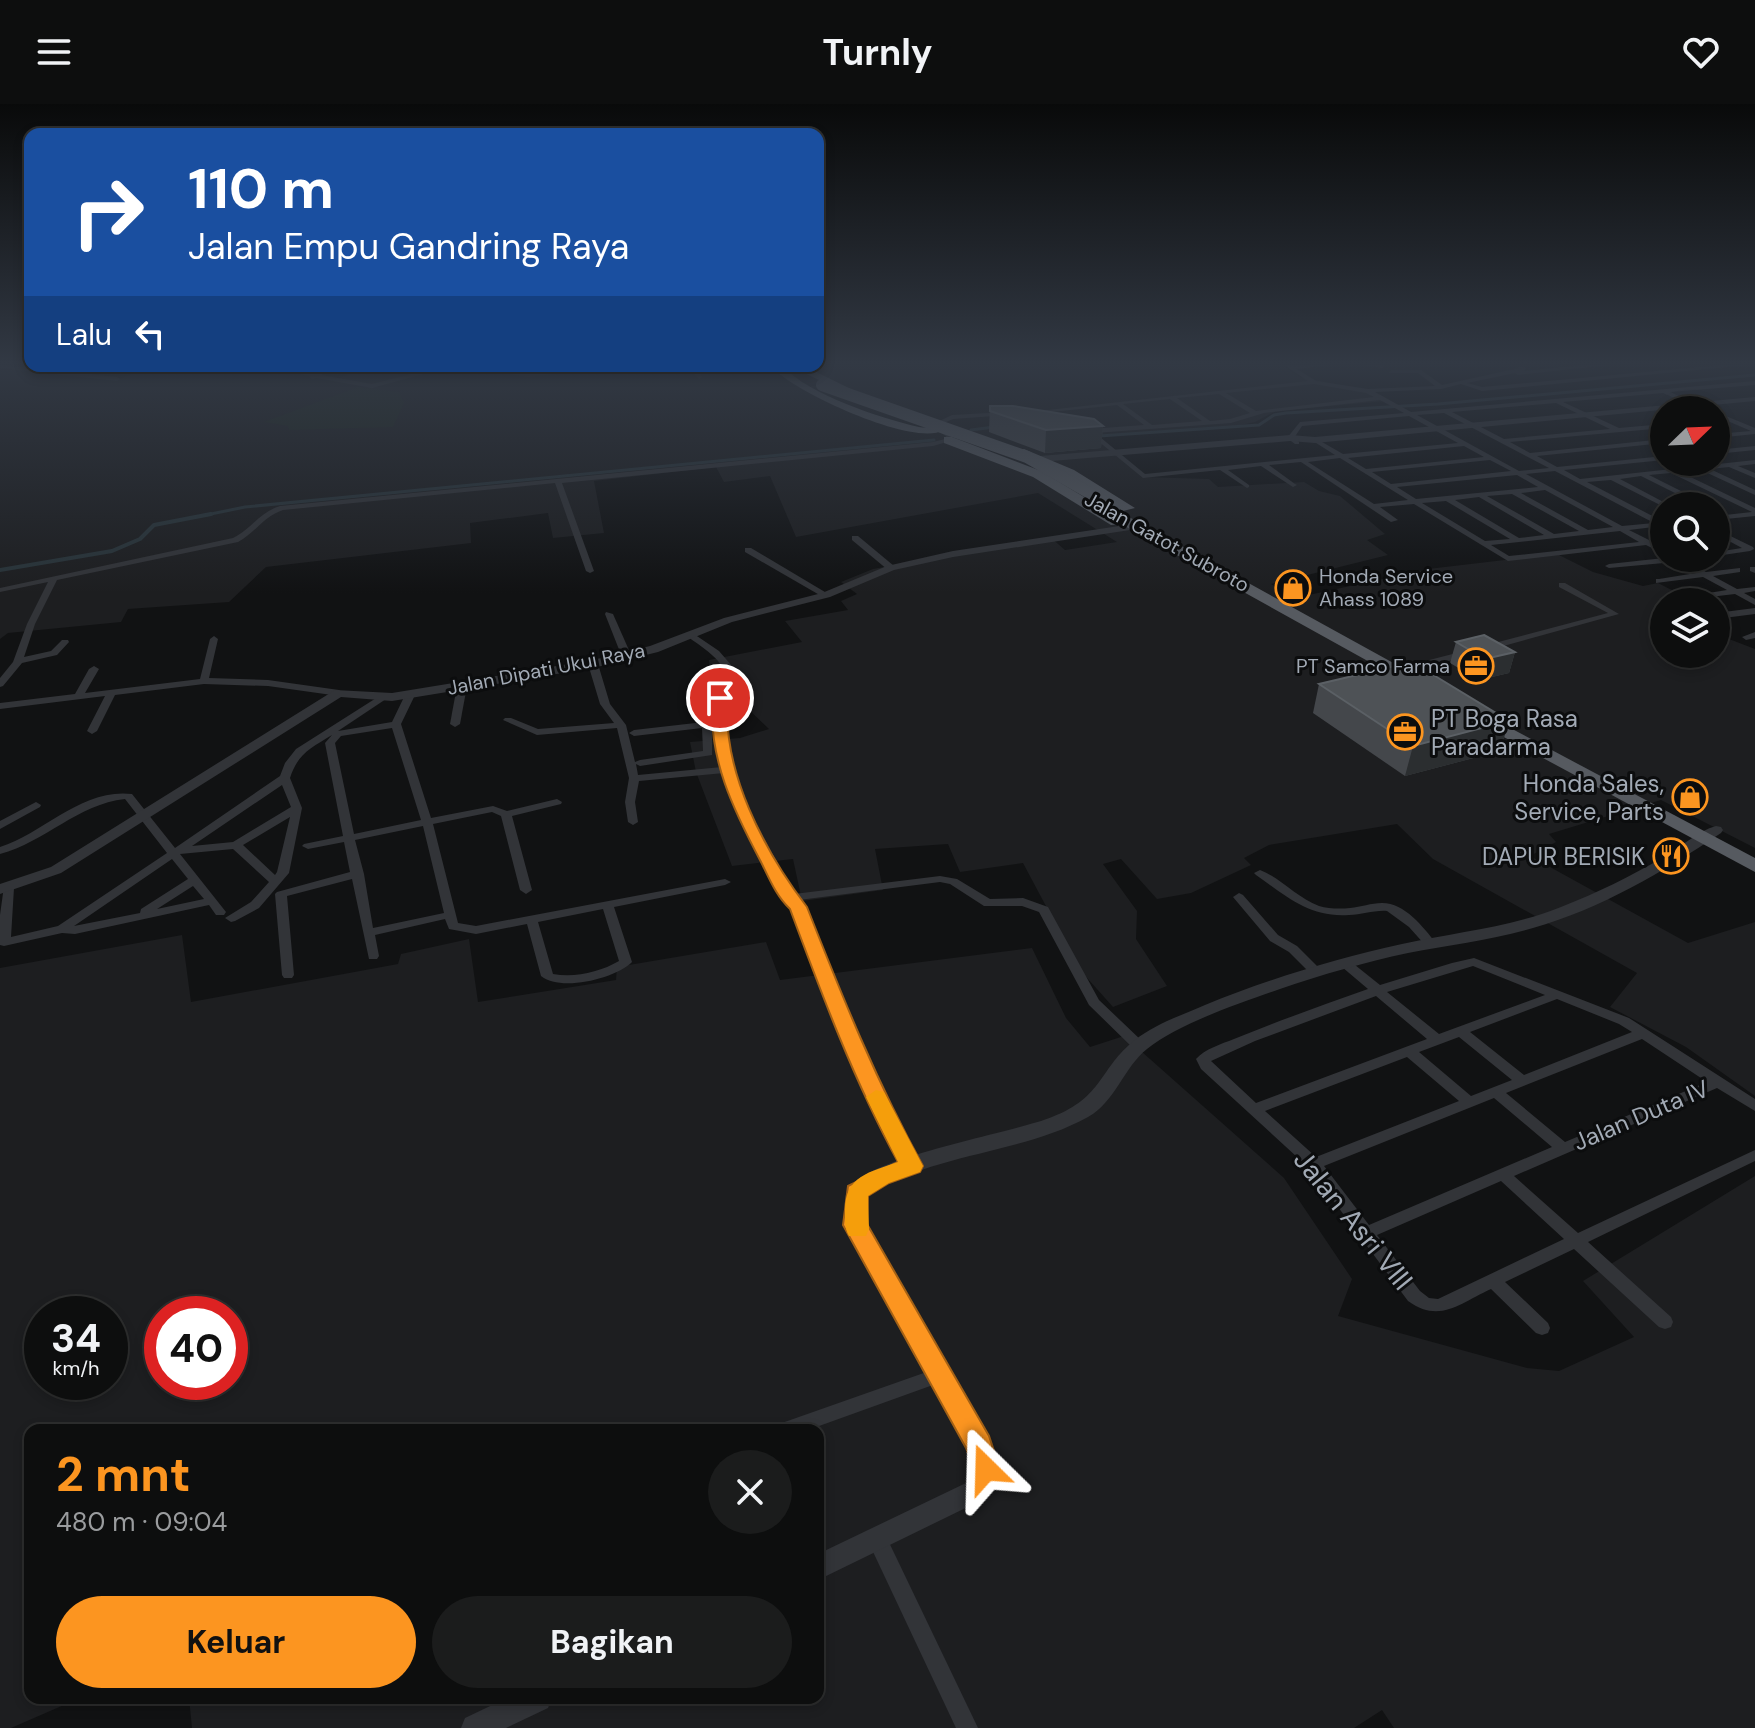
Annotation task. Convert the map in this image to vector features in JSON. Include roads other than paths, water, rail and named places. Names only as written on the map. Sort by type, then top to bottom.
[{"type":"highway","points":[[965,441],[1037,474],[1126,528],[1159,536]]},
{"type":"highway","name":"Jalan Gatot Subroto","points":[[966,441],[1026,463],[1159,536],[1434,684],[1413,667],[1159,536]]},
{"type":"highway","points":[[988,441],[1060,468],[1159,536]]},
{"type":"highway","points":[[1470,705],[1709,835],[1755,866]]},
{"type":"highway","points":[[1709,835],[1755,850]]},
{"type":"street","points":[[0,590],[235,540],[248,533],[263,514],[283,508],[558,482],[862,441]]},
{"type":"street","points":[[1101,441],[1143,476],[1464,444]]},
{"type":"street","points":[[1040,459],[1121,456],[1293,441]]},
{"type":"street","points":[[1304,441],[1341,457],[1509,560],[1650,543]]},
{"type":"street","points":[[1458,441],[1650,545]]},
{"type":"street","points":[[1503,441],[1650,517]]},
{"type":"street","points":[[1642,441],[1650,444]]},
{"type":"street","points":[[1529,455],[1650,443]]},
{"type":"street","points":[[1730,451],[1755,448]]},
{"type":"street","points":[[1060,468],[1121,456]]},
{"type":"street","points":[[1364,471],[1490,458]]},
{"type":"street","points":[[1388,486],[1650,459]]},
{"type":"street","points":[[1303,461],[1394,520]]},
{"type":"street","points":[[1730,465],[1755,462]]},
{"type":"street","points":[[1264,465],[1293,485]]},
{"type":"street","points":[[1730,465],[1755,476]]},
{"type":"street","points":[[1223,469],[1247,486]]},
{"type":"street","points":[[1579,481],[1650,473]]},
{"type":"street","points":[[1641,474],[1678,492]]},
{"type":"street","points":[[1682,476],[1755,512]]},
{"type":"street","points":[[1718,476],[1755,493]]},
{"type":"street","points":[[1611,477],[1650,497]]},
{"type":"street","points":[[558,482],[590,571]]},
{"type":"street","points":[[1373,506],[1545,488]]},
{"type":"street","points":[[1513,491],[1586,532]]},
{"type":"street","points":[[1480,495],[1552,536]]},
{"type":"street","points":[[1447,498],[1518,540]]},
{"type":"street","points":[[1730,516],[1755,512]]},
{"type":"street","points":[[1482,544],[1650,526]]},
{"type":"street","name":"Jalan Dipati Ukui Raya","points":[[0,706],[204,681],[268,683],[384,697],[410,695],[627,657],[728,620],[826,595],[891,568],[953,554],[1126,528]]},
{"type":"street","points":[[1730,533],[1735,533]]},
{"type":"street","points":[[855,538],[891,568]]},
{"type":"street","points":[[1730,540],[1749,550],[1730,552]]},
{"type":"street","points":[[748,550],[826,595]]},
{"type":"street","points":[[1609,566],[1650,561]]},
{"type":"street","points":[[1659,581],[1737,570]]},
{"type":"street","points":[[1700,572],[1755,602]]},
{"type":"street","points":[[2,679],[18,661],[31,624],[55,577]]},
{"type":"street","points":[[1413,667],[1615,614],[1562,585]]},
{"type":"street","points":[[1730,592],[1755,589]]},
{"type":"street","points":[[1730,614],[1755,611]]},
{"type":"street","points":[[609,614],[627,657]]},
{"type":"street","points":[[640,763],[708,753],[712,724],[730,676],[728,666],[691,635]]},
{"type":"street","points":[[204,681],[214,639]]},
{"type":"street","points":[[18,661],[48,655],[65,642]]},
{"type":"street","points":[[593,664],[602,696],[621,725],[634,778],[630,802],[633,822]]},
{"type":"street","points":[[79,695],[94,669]]},
{"type":"street","points":[[455,724],[462,686]]},
{"type":"street","points":[[92,731],[112,691]]},
{"type":"street","points":[[285,778],[297,808],[283,873],[255,905],[140,916],[4,942],[4,888],[56,870],[339,693]]},
{"type":"street","points":[[410,695],[396,724],[427,821],[453,926],[465,930],[532,920],[725,882]]},
{"type":"street","points":[[62,929],[285,778],[290,763],[300,751],[384,697]]},
{"type":"street","points":[[508,720],[537,732],[621,725]]},
{"type":"street","points":[[373,956],[331,740],[338,734],[396,724]]},
{"type":"street","points":[[634,733],[712,724]]},
{"type":"street","points":[[712,724],[751,827],[788,898],[798,907],[837,1009],[887,1121],[912,1166]]},
{"type":"street","points":[[634,778],[727,770]]},
{"type":"street","points":[[0,851],[14,847],[93,801],[128,796],[146,814],[222,910]]},
{"type":"street","points":[[308,846],[484,809],[506,814],[557,802]]},
{"type":"street","points":[[0,826],[36,805]]},
{"type":"street","points":[[173,851],[236,845],[297,808]]},
{"type":"street","points":[[506,814],[526,890]]},
{"type":"street","points":[[824,1564],[963,1498],[984,1480],[984,1456],[855,1225],[857,1192],[881,1177],[1084,1111],[1093,1105],[1138,1045],[1256,993],[1346,964],[1546,918],[1638,879],[1709,835]]},
{"type":"street","points":[[236,845],[276,882]]},
{"type":"street","points":[[1260,873],[1310,906],[1325,911],[1383,906],[1400,910],[1430,943]]},
{"type":"street","points":[[288,975],[281,894],[358,874]]},
{"type":"street","points":[[140,916],[195,879]]},
{"type":"street","points":[[788,898],[940,879],[953,881],[988,903],[1023,902],[1044,910],[1094,1002],[1138,1045]]},
{"type":"street","points":[[1239,897],[1274,938],[1293,949],[1316,972]]},
{"type":"street","points":[[532,920],[547,976],[555,980],[566,979],[618,967],[626,962],[607,904]]},
{"type":"street","points":[[369,933],[449,915]]},
{"type":"street","points":[[1378,992],[1466,962],[1483,964],[1624,1021],[1755,1106]]},
{"type":"street","points":[[1346,964],[1437,1040]]},
{"type":"street","name":"Jalan Asri VIII","points":[[1378,992],[1203,1059],[1206,1066],[1314,1164],[1414,1296],[1425,1304],[1439,1306],[1492,1279]]},
{"type":"street","points":[[1253,1110],[1556,995]]},
{"type":"street","points":[[1460,1031],[1522,1081]]},
{"type":"street","points":[[1314,1164],[1643,1033]]},
{"type":"street","points":[[1409,1051],[1469,1102]]},
{"type":"street","name":"Jalan Duta IV","points":[[1365,1233],[1719,1082]]},
{"type":"street","points":[[1495,1091],[1563,1148]]},
{"type":"street","points":[[1542,1328],[1492,1279],[1755,1155]]},
{"type":"street","points":[[1503,1174],[1665,1322]]},
{"type":"street","points":[[802,1424],[938,1376]]},
{"type":"street","points":[[877,1539],[967,1728]]},
{"type":"street","points":[[475,1728],[525,1704]]},
{"type":"waterway","points":[[207,515],[245,507],[926,441]]},
{"type":"waterway","points":[[207,515],[211,514]]},
{"type":"waterway","points":[[0,570],[112,551],[140,539],[154,525],[207,515]]},
{"type":"waterway","points":[[201,516],[207,515]]},
{"type":"place","name":"Honda Service Ahass 1089","points":[[1293,588]]},
{"type":"place","name":"PT Samco Farma","points":[[1476,666]]},
{"type":"place","name":"PT Boga Rasa Paradarma","points":[[1405,732]]},
{"type":"place","name":"Honda Sales, Service, Parts","points":[[1690,797]]},
{"type":"place","name":"DAPUR BERISIK","points":[[1671,856]]}]
